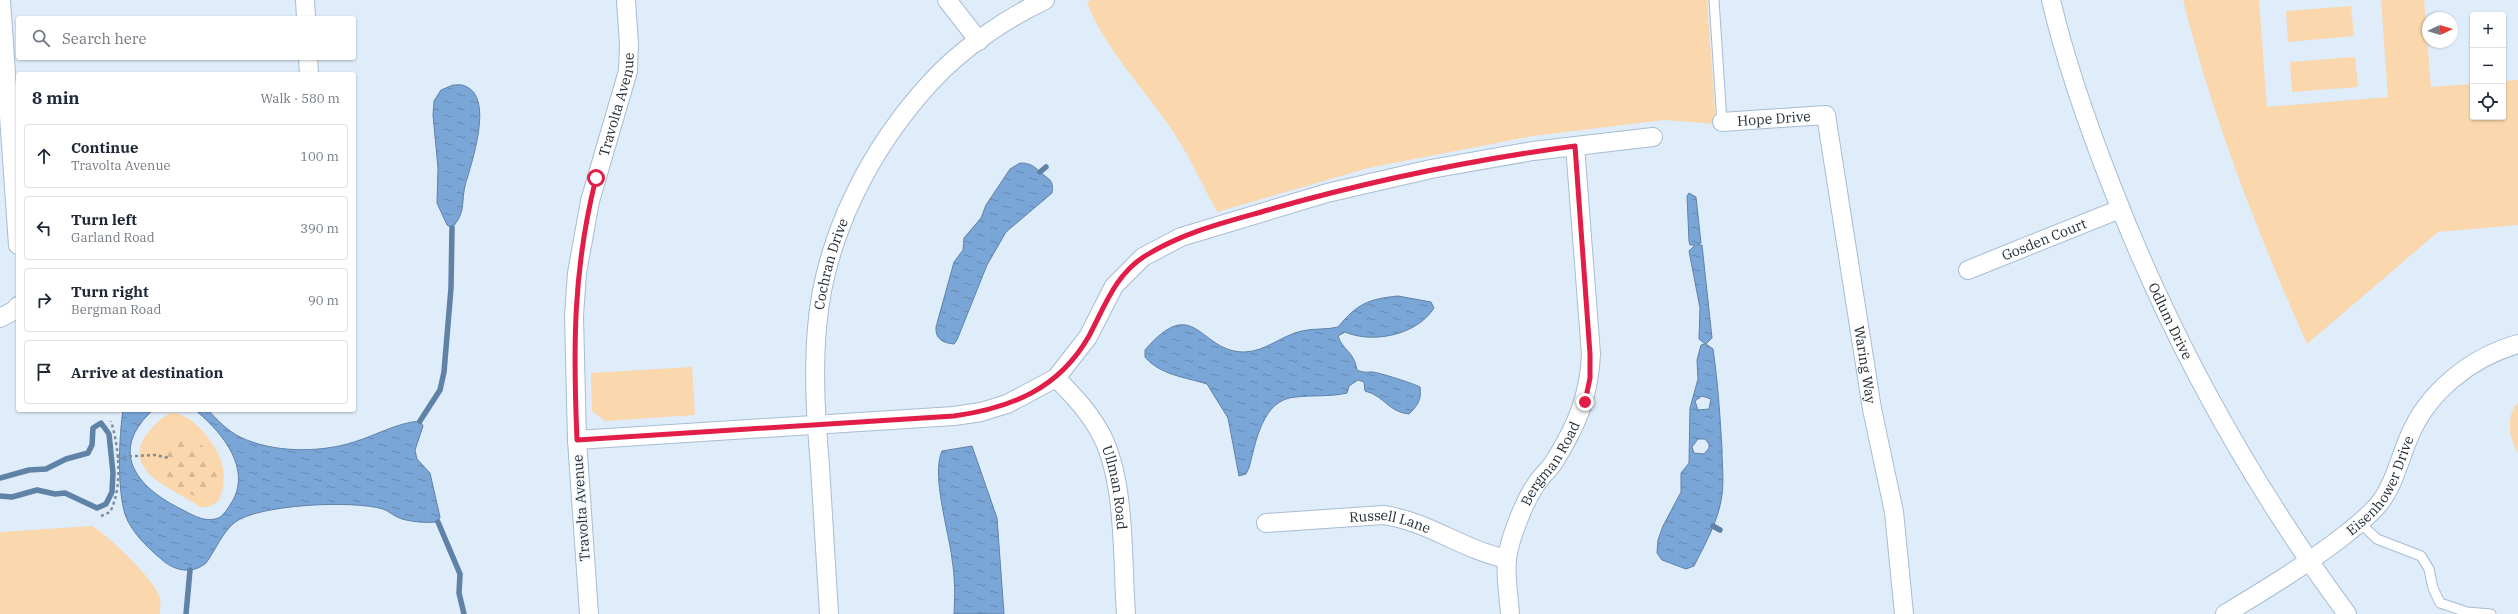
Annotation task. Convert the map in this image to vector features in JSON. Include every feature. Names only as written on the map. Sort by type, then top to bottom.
[{"type":"street","points":[[305,0],[306,16]]},
{"type":"street","name":"Travolta Avenue","points":[[589,614],[573,359],[578,273],[590,201],[628,71],[629,45],[626,0]]},
{"type":"street","points":[[947,0],[979,41]]},
{"type":"street","name":"Cochran Drive","points":[[829,614],[814,377],[817,326],[828,268],[841,226],[869,166],[896,123],[932,81],[979,41],[1019,13],[1045,0]]},
{"type":"street","name":"Odlum Drive","points":[[2051,0],[2073,78],[2120,209],[2153,286],[2205,392],[2261,488],[2309,561],[2347,614]]},
{"type":"street","points":[[5,1],[16,207]]},
{"type":"street","points":[[308,60],[309,72]]},
{"type":"street","name":"Hope Drive","points":[[1722,122],[1826,115]]},
{"type":"street","name":"Waring Way","points":[[1826,115],[1872,409],[1894,512],[1904,614]]},
{"type":"street","points":[[577,440],[954,416],[981,412],[1007,404],[1056,378],[1088,337],[1114,286],[1127,271],[1143,257],[1181,237],[1327,193],[1431,169],[1575,146],[1654,137]]},
{"type":"street","name":"Bergman Road","points":[[1510,614],[1506,559],[1522,511],[1536,483],[1553,463],[1570,435],[1585,402],[1590,378],[1590,354],[1575,146]]},
{"type":"street","name":"Gosden Court","points":[[1968,270],[2120,209]]},
{"type":"street","name":"Eisenhower Drive","points":[[2225,614],[2309,561],[2360,523],[2378,506],[2390,486],[2415,424],[2434,397],[2453,379],[2485,355],[2518,344]]},
{"type":"street","name":"Ullman Road","points":[[1056,378],[1087,412],[1110,456],[1119,500],[1126,614]]},
{"type":"street","name":"Russell Lane","points":[[1266,523],[1383,515],[1402,517],[1419,523],[1473,549],[1506,559]]},
{"type":"lane","points":[[1714,0],[1722,122]]},
{"type":"lane","points":[[2360,523],[2377,539],[2421,556],[2429,569],[2433,588],[2440,603],[2467,612],[2491,614]]},
{"type":"path","points":[[101,516],[110,512],[116,501],[116,438],[111,421]]},
{"type":"path","points":[[117,457],[155,455],[169,458]]},
{"type":"green space","points":[[1090,0],[1707,0],[1716,124],[1664,120],[1533,136],[1368,168],[1217,212],[1175,134],[1123,65],[1102,34],[1087,2]]},
{"type":"green space","points":[[2183,0],[2259,0],[2267,107],[2388,97],[2381,0],[2424,0],[2425,12],[2422,12],[2422,48],[2428,48],[2431,87],[2470,84],[2470,120],[2506,120],[2506,81],[2518,80],[2518,225],[2438,232],[2307,344],[2271,260],[2238,175],[2222,132]]},
{"type":"green space","points":[[2351,6],[2354,36],[2288,42],[2286,11]]},
{"type":"green space","points":[[2355,57],[2358,87],[2292,92],[2290,62]]},
{"type":"green space","points":[[692,367],[695,415],[605,421],[592,411],[591,373]]},
{"type":"green space","points":[[2518,402],[2518,453],[2510,434],[2510,420],[2514,408]]},
{"type":"green space","points":[[171,413],[179,414],[188,418],[196,425],[211,442],[221,460],[224,477],[222,493],[219,501],[208,507],[200,507],[168,488],[147,472],[141,462],[140,451],[144,438],[156,424]]},
{"type":"green space","points":[[177,437],[193,437],[210,455],[216,468],[217,476],[213,492],[200,496],[187,494],[170,482],[165,474],[163,465],[164,455],[168,446]]},
{"type":"green space","points":[[92,526],[120,548],[150,581],[160,598],[160,614],[0,614],[0,532]]},
{"type":"water","points":[[453,85],[464,85],[474,93],[478,103],[480,117],[476,148],[465,186],[461,212],[452,228],[447,225],[437,203],[438,168],[433,115],[434,101],[441,90]]},
{"type":"water","points":[[1020,163],[1032,165],[1048,178],[1052,185],[1052,193],[1006,232],[987,265],[957,340],[954,344],[946,343],[938,337],[936,327],[954,262],[963,250],[964,238],[981,218],[986,205],[1010,169]]},
{"type":"water","points":[[1689,193],[1696,197],[1701,243],[1697,245],[1702,245],[1712,338],[1706,344],[1713,349],[1718,387],[1723,489],[1715,523],[1694,566],[1686,569],[1662,560],[1657,553],[1658,540],[1663,526],[1681,492],[1681,473],[1689,463],[1690,408],[1698,379],[1697,360],[1701,345],[1705,344],[1699,339],[1700,308],[1689,251],[1695,245],[1690,245],[1689,241],[1687,196]],"holes":[[[1702,396],[1711,399],[1709,409],[1698,410],[1695,401]],[[1698,439],[1705,439],[1709,444],[1709,448],[1704,454],[1694,453],[1692,447]]]},
{"type":"water","points":[[1398,296],[1431,302],[1434,308],[1417,325],[1394,335],[1368,337],[1356,336],[1345,332],[1338,336],[1351,355],[1356,364],[1357,370],[1381,374],[1420,387],[1420,399],[1409,414],[1396,410],[1377,396],[1365,391],[1364,382],[1358,380],[1349,386],[1347,393],[1296,397],[1285,400],[1275,405],[1268,413],[1258,435],[1249,468],[1246,474],[1239,476],[1228,418],[1207,384],[1165,372],[1145,357],[1145,350],[1162,333],[1175,326],[1186,325],[1196,329],[1217,344],[1229,350],[1244,352],[1252,351],[1295,333],[1306,330],[1338,327],[1351,313],[1364,304],[1379,299]]},
{"type":"water","points":[[123,412],[151,412],[139,425],[132,440],[130,454],[133,467],[140,479],[151,490],[165,500],[197,517],[211,520],[224,514],[230,505],[236,492],[238,478],[237,465],[224,440],[197,412],[210,412],[231,432],[253,442],[282,449],[297,450],[341,446],[403,424],[420,421],[423,426],[415,450],[417,459],[430,473],[440,517],[438,522],[415,522],[399,518],[383,509],[369,506],[329,504],[284,508],[263,512],[246,517],[234,523],[222,537],[206,563],[191,570],[181,570],[166,563],[154,553],[137,535],[128,521],[122,503],[120,477],[120,434]]},
{"type":"water","points":[[972,446],[997,518],[1004,614],[954,614],[954,573],[942,504],[938,474],[939,461],[942,451]]},
{"type":"waterway","points":[[1040,172],[1046,167]]},
{"type":"waterway","points":[[420,421],[440,390],[444,372],[451,288],[452,228]]},
{"type":"waterway","points":[[0,478],[29,470],[46,469],[66,459],[88,453],[92,445],[93,428],[101,423],[109,434],[113,473],[112,492],[106,504],[97,508],[65,493],[55,494],[37,490],[12,497],[0,496]]},
{"type":"waterway","points":[[438,522],[460,574],[459,593],[464,614]]},
{"type":"waterway","points":[[1713,526],[1720,530]]},
{"type":"waterway","points":[[186,614],[190,570]]},
{"type":"route","points":[[596,178],[590,201],[578,273],[574,316],[573,359],[577,440],[795,424],[837,424],[954,416],[981,412],[1007,404],[1033,392],[1056,378],[1074,357],[1088,337],[1114,286],[1127,271],[1143,257],[1181,237],[1327,193],[1431,169],[1533,151],[1575,146],[1590,354],[1590,378],[1585,402]]}]
